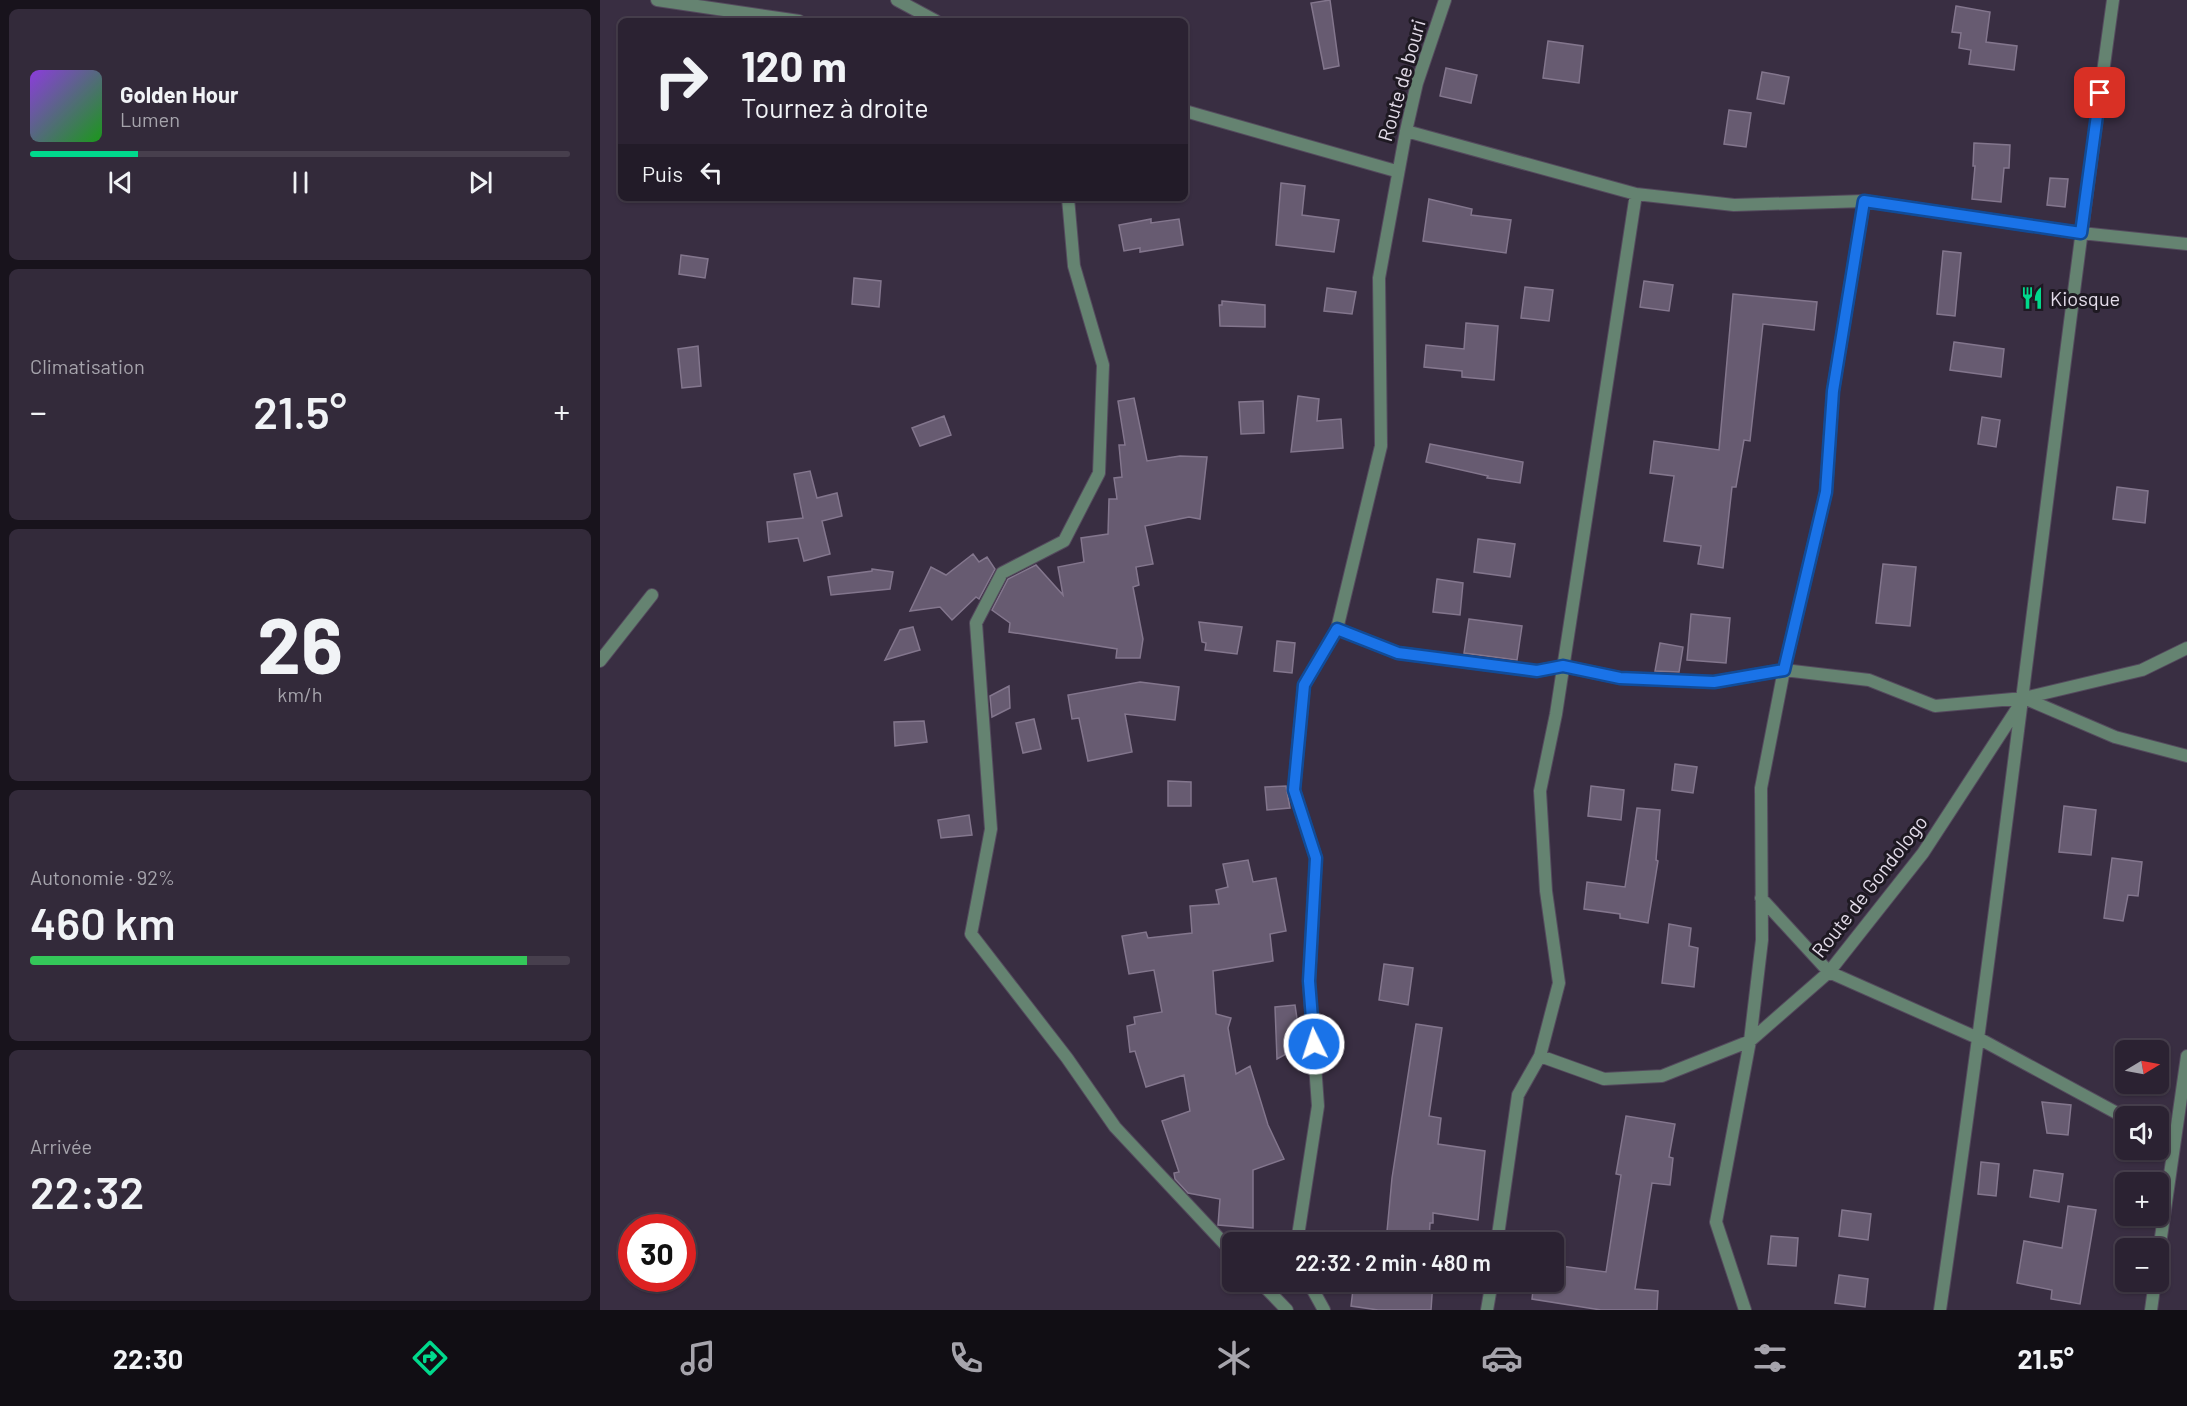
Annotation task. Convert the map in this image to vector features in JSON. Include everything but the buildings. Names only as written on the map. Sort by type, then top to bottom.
[{"type":"street","points":[[657,0],[779,18]]},
{"type":"street","points":[[897,0],[930,18]]},
{"type":"street","name":"Route de bouri","points":[[1299,1232],[1318,1106],[1309,981],[1316,858],[1294,790],[1304,685],[1337,629],[1382,446],[1379,278],[1396,171],[1417,83],[1445,0]]},
{"type":"street","points":[[1940,1310],[1980,1039],[2081,233],[2113,0]]},
{"type":"street","points":[[1188,112],[1396,171]]},
{"type":"street","points":[[1406,131],[1636,194],[1734,205],[1864,201],[2081,233],[2187,244]]},
{"type":"street","points":[[1498,1232],[1518,1095],[1540,1056],[1559,983],[1546,891],[1540,790],[1563,666],[1636,194]]},
{"type":"street","points":[[1068,201],[1074,266],[1103,365],[1099,473],[1064,541],[1002,573],[976,623],[991,829],[971,934],[1067,1058],[1115,1127],[1222,1241]]},
{"type":"street","points":[[1746,1310],[1716,1222],[1750,1041],[1762,940],[1761,788],[1784,670],[1826,492],[1833,391],[1864,201]]},
{"type":"street","points":[[600,661],[652,595]]},
{"type":"street","points":[[1337,629],[1398,653],[1537,671],[1563,666],[1620,678],[1714,682],[1784,670],[1869,680],[1935,706],[2024,698],[2142,670],[2187,648]]},
{"type":"street","points":[[2024,698],[2115,737],[2187,756]]},
{"type":"street","name":"Route de Gondologo","points":[[1540,1056],[1604,1079],[1662,1076],[1750,1041],[1829,972],[1923,853],[2024,698]]},
{"type":"street","points":[[1761,898],[1829,972],[1980,1039],[2115,1112]]},
{"type":"street","points":[[2161,1238],[2187,1056]]},
{"type":"street","points":[[2169,1142],[2174,1144]]},
{"type":"street","points":[[1270,1292],[1287,1310]]},
{"type":"street","points":[[1314,1292],[1324,1310]]},
{"type":"street","points":[[1487,1310],[1490,1292]]},
{"type":"street","points":[[2151,1310],[2153,1292]]},
{"type":"place","name":"Kiosque","points":[[2032,298]]},
{"type":"route","points":[[1314,1044],[1309,981],[1316,858],[1294,790],[1304,685],[1337,629],[1398,653],[1537,671],[1563,666],[1620,678],[1714,682],[1784,670],[1826,492],[1833,391],[1864,201],[2081,233],[2100,93]]}]
